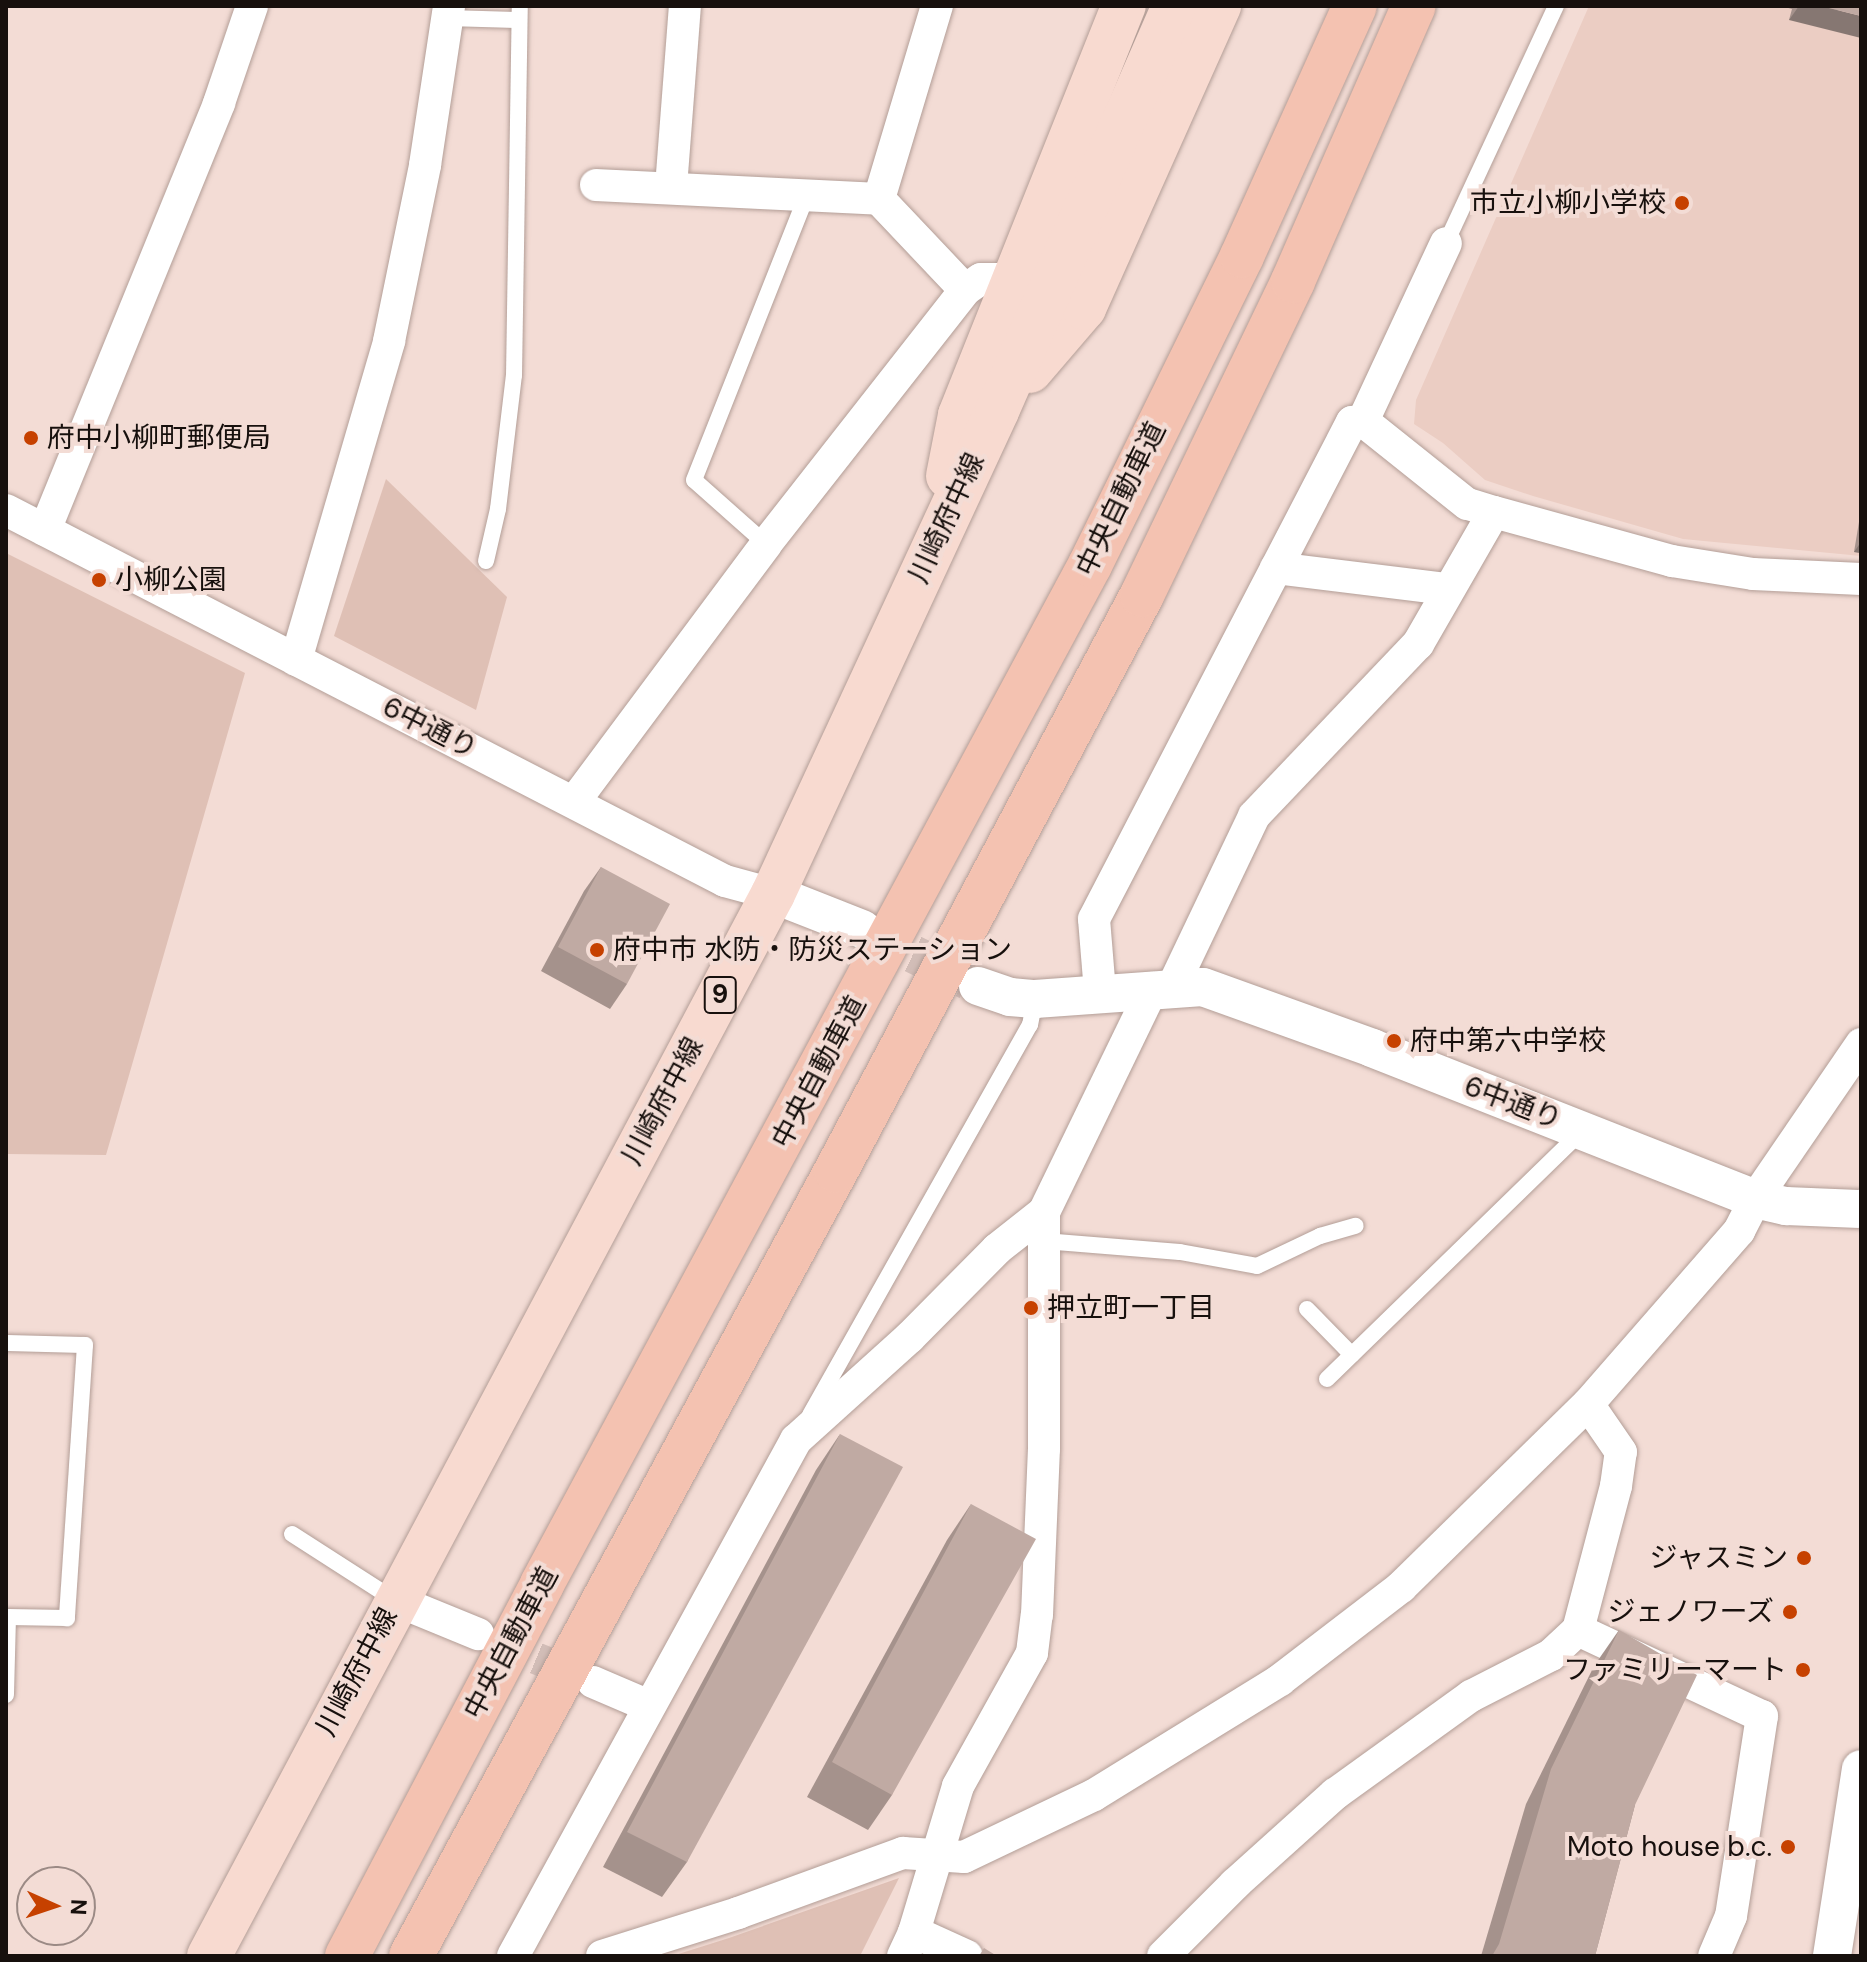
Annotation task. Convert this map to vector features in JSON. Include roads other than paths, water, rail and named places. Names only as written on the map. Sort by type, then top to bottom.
[{"type":"highway","name":"中央自動車道","points":[[347,1956],[535,1597],[1090,565],[1242,256],[1355,6]]},
{"type":"highway","points":[[411,1956],[836,1171],[1142,595],[1293,281],[1414,6]]},
{"type":"main road","points":[[933,549],[960,415],[1124,6]]},
{"type":"main road","name":"川崎府中線","points":[[209,1956],[395,1600],[773,894],[997,411],[1174,6]]},
{"type":"main road","points":[[997,411],[1084,308],[1219,6]]},
{"type":"street","points":[[45,530],[219,103],[252,6]]},
{"type":"street","points":[[671,187],[685,6]]},
{"type":"street","points":[[879,199],[937,6]]},
{"type":"street","points":[[296,660],[389,341],[425,165],[448,12]]},
{"type":"street","points":[[596,185],[879,199],[965,290]]},
{"type":"street","points":[[1363,421],[1446,243]]},
{"type":"street","points":[[574,802],[766,544],[965,290],[981,279],[1012,279]]},
{"type":"street","points":[[1100,992],[1094,919],[1352,422],[1363,421],[1467,504],[1672,561],[1753,574],[1861,579]]},
{"type":"street","name":"6中通り","points":[[6,510],[725,881],[773,894],[862,929]]},
{"type":"street","points":[[967,1956],[908,1944],[958,1786],[1032,1653],[1044,1449],[1044,1226],[1163,987],[1254,816],[1418,644],[1494,512]]},
{"type":"street","points":[[1276,568],[1448,589]]},
{"type":"street","name":"6中通り","points":[[978,986],[1010,997],[1035,999],[1163,987],[1203,987],[1583,1130],[1755,1199],[1786,1206],[1861,1209]]},
{"type":"street","points":[[602,1956],[738,1913],[903,1853],[964,1857],[1094,1795],[1280,1680],[1401,1587],[1588,1404],[1739,1231],[1755,1199],[1861,1044]]},
{"type":"street","points":[[513,1956],[796,1440],[909,1338],[997,1249],[1044,1226]]},
{"type":"street","points":[[1163,1956],[1235,1884],[1335,1794],[1471,1696],[1551,1655],[1578,1630],[1616,1486],[1621,1452],[1588,1404]]},
{"type":"street","points":[[395,1600],[478,1634]]},
{"type":"street","points":[[1578,1630],[1762,1716],[1731,1916],[1714,1956]]},
{"type":"street","points":[[593,1682],[649,1706]]},
{"type":"street","points":[[1832,1956],[1861,1769]]},
{"type":"lane","points":[[1446,243],[1556,6]]},
{"type":"lane","points":[[448,12],[519,13],[514,375],[498,509],[486,561]]},
{"type":"lane","points":[[766,544],[694,480],[806,197]]},
{"type":"lane","points":[[796,1440],[1030,1025],[1035,999]]},
{"type":"lane","points":[[1327,1379],[1583,1130]]},
{"type":"lane","points":[[1044,1226],[1257,1266],[1320,1236],[1356,1226]]},
{"type":"lane","points":[[1307,1309],[1352,1355]]},
{"type":"lane","points":[[6,1343],[85,1345],[67,1618],[8,1617],[6,1695]]},
{"type":"lane","points":[[292,1534],[395,1600]]},
{"type":"tunnel","points":[[862,929],[968,981]]},
{"type":"tunnel","points":[[492,1640],[586,1679]]},
{"type":"place","name":"市立小柳小学校","points":[[1682,203]]},
{"type":"place","name":"府中小柳町郵便局","points":[[31,438]]},
{"type":"place","name":"小柳公園","points":[[99,580]]},
{"type":"place","name":"府中市 水防・防災ステーション","points":[[597,950]]},
{"type":"place","name":"府中第六中学校","points":[[1394,1041]]},
{"type":"place","name":"押立町一丁目","points":[[1031,1308]]},
{"type":"place","name":"ジャスミン","points":[[1804,1558]]},
{"type":"place","name":"ジェノワーズ","points":[[1790,1612]]},
{"type":"place","name":"ファミリーマート","points":[[1803,1670]]},
{"type":"place","name":"Moto house b.c.","points":[[1788,1847]]}]
